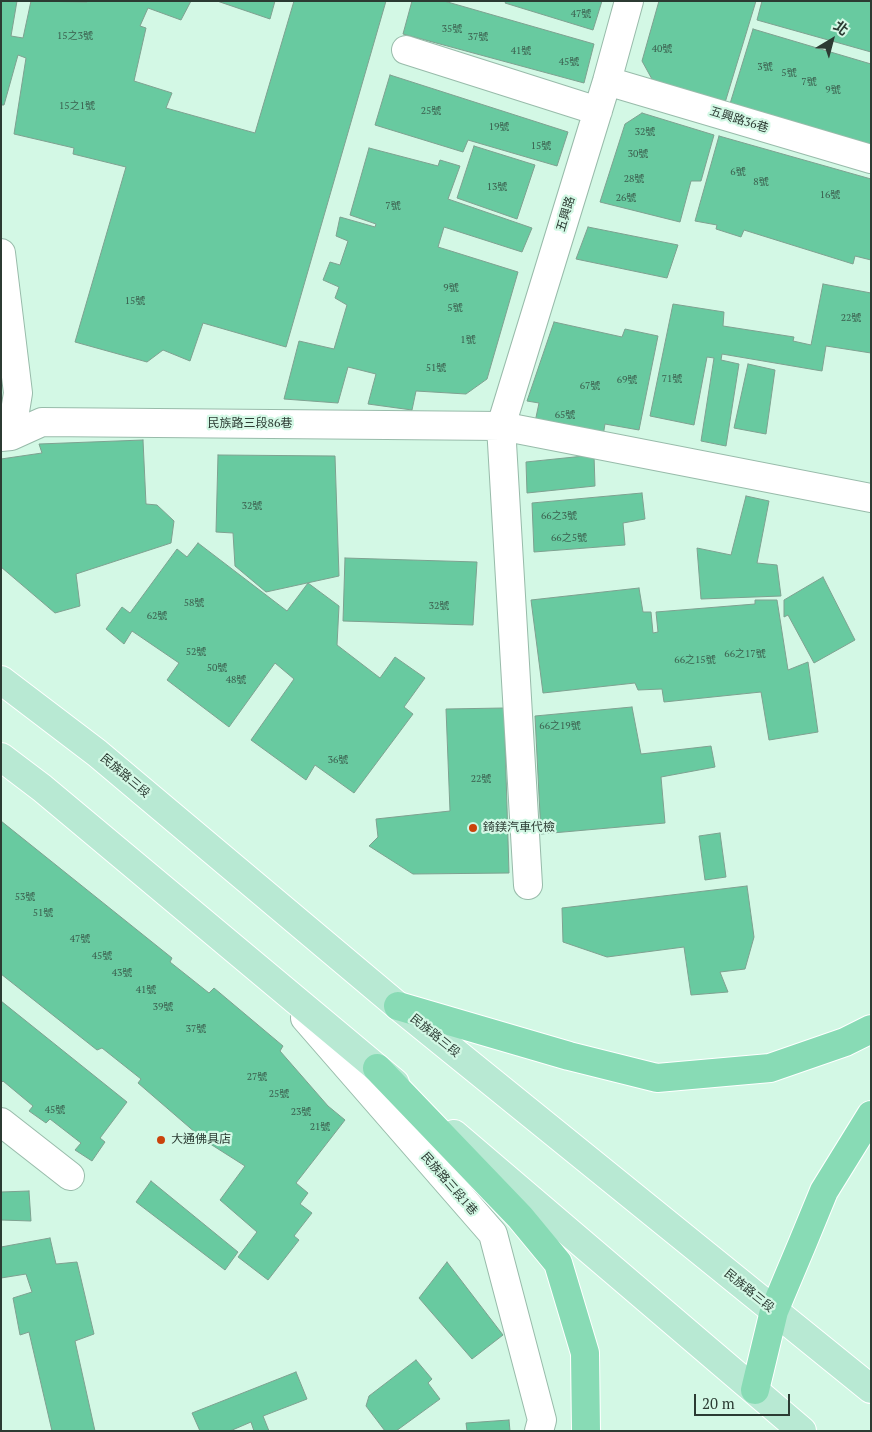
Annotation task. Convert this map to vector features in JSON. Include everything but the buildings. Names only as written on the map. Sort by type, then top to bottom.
[{"type":"highway","points":[[398,1006],[569,1056],[657,1078],[770,1068],[845,1042],[871,1029]]},
{"type":"highway","points":[[377,1068],[520,1217],[558,1263],[585,1353],[586,1431]]},
{"type":"highway","points":[[755,1390],[774,1311],[824,1191],[871,1115]]},
{"type":"main road","name":"民族路三段","points":[[1,680],[97,753],[398,1006],[871,1389]]},
{"type":"main road","points":[[1,758],[42,788],[377,1068],[802,1431]]},
{"type":"street","name":"五興路","points":[[501,426],[608,81],[629,1]]},
{"type":"street","points":[[406,50],[598,111]]},
{"type":"street","name":"五興路36巷","points":[[608,81],[871,159]]},
{"type":"street","points":[[1,253],[18,393],[6,437]]},
{"type":"street","name":"民族路三段86巷","points":[[6,437],[42,422],[501,426],[871,498]]},
{"type":"street","points":[[501,426],[528,885]]},
{"type":"street","name":"民族路三段1巷","points":[[272,981],[493,1234],[542,1420],[539,1431]]},
{"type":"street","points":[[1,1122],[70,1176]]},
{"type":"place","name":"錡鎂汽車代檢","points":[[473,828]]},
{"type":"place","name":"大通佛具店","points":[[161,1140]]}]
